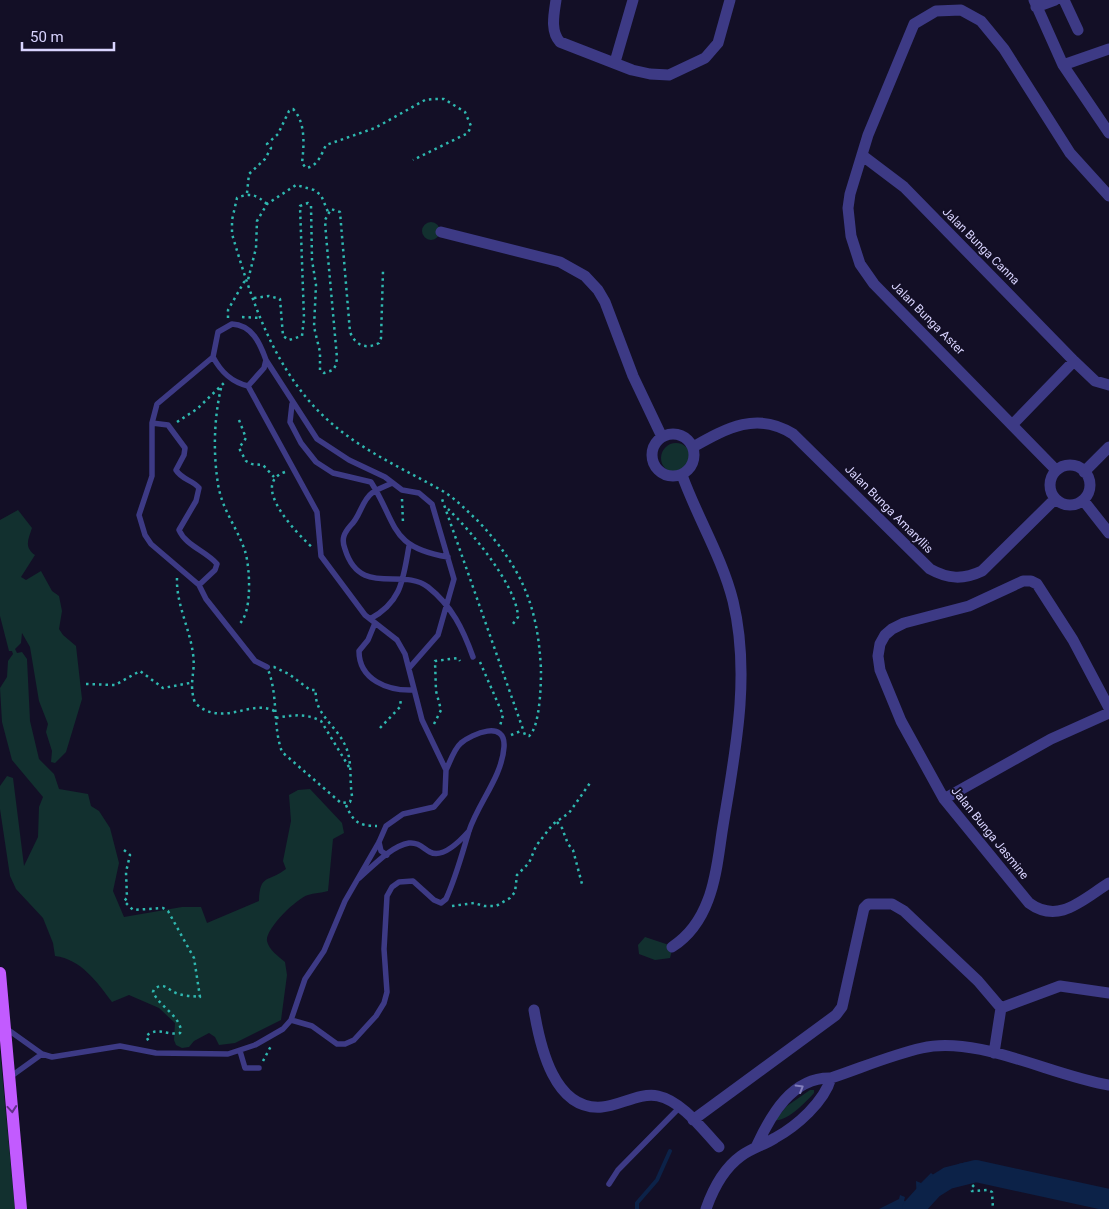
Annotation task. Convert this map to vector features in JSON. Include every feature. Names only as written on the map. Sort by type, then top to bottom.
[{"type":"main road","points":[[0,973],[21,1209]]},
{"type":"street","points":[[556,0],[554,29],[555,36],[560,42],[632,70],[650,74],[669,75],[705,58],[718,43],[730,0]]},
{"type":"street","points":[[615,62],[633,0]]},
{"type":"street","points":[[1055,0],[1035,3],[1063,65],[1109,133]]},
{"type":"street","points":[[1064,0],[1078,30]]},
{"type":"street","name":"Jalan Bunga Aster","points":[[1056,470],[874,284],[860,264],[851,236],[848,208],[868,135],[914,24],[936,11],[961,10],[981,21],[1028,85],[1070,153],[1109,196]]},
{"type":"street","points":[[1063,65],[1109,48]]},
{"type":"street","name":"Jalan Bunga Canna","points":[[863,156],[904,187],[1095,381],[1109,385]]},
{"type":"street","points":[[441,232],[560,262],[585,276],[598,290],[605,302],[633,376],[662,436]]},
{"type":"street","points":[[1013,424],[1074,361]]},
{"type":"street","name":"Jalan Bunga Amaryllis","points":[[693,447],[713,436],[747,423],[760,422],[779,425],[793,434],[930,569],[942,576],[954,578],[969,577],[982,571],[1055,498]]},
{"type":"street","points":[[668,434],[680,435],[686,438],[693,447],[694,460],[688,471],[682,475],[665,475],[656,468],[652,450],[662,436],[668,434]]},
{"type":"street","points":[[1084,472],[1109,447]]},
{"type":"street","points":[[1067,465],[1080,468],[1084,472],[1089,483],[1089,489],[1083,500],[1072,505],[1066,505],[1055,498],[1051,493],[1050,481],[1056,470],[1067,465]]},
{"type":"street","points":[[672,947],[690,932],[705,907],[712,888],[735,760],[739,707],[740,655],[732,600],[724,575],[682,475]]},
{"type":"street","points":[[1083,500],[1109,533]]},
{"type":"street","name":"Jalan Bunga Jasmine","points":[[1109,708],[1073,640],[1037,584],[1031,580],[1023,581],[969,606],[904,623],[885,635],[880,644],[880,670],[914,747],[944,799],[1029,903],[1041,912],[1055,913],[1066,910],[1109,882]]},
{"type":"street","points":[[944,799],[1051,739],[1109,713]]},
{"type":"street","points":[[693,1120],[836,1015],[842,1006],[864,908],[868,904],[892,904],[904,911],[978,981],[1001,1008],[994,1053]]},
{"type":"street","points":[[1001,1008],[1060,986],[1109,993]]},
{"type":"street","points":[[534,1010],[538,1034],[554,1077],[569,1097],[582,1105],[602,1107],[657,1095],[670,1100],[693,1120],[719,1148]]},
{"type":"street","points":[[757,1145],[775,1110],[797,1089],[820,1078],[831,1078],[923,1048],[945,1046],[994,1053],[1085,1081],[1109,1085]]},
{"type":"street","points":[[706,1209],[714,1187],[729,1166],[757,1145],[775,1138],[817,1103],[828,1088],[831,1078]]},
{"type":"lane","points":[[267,667],[255,661],[206,599],[199,585],[157,552],[145,535],[139,515],[152,476],[152,423],[157,404],[213,357],[218,332],[229,325],[238,324],[252,332],[292,404],[317,439],[349,460],[379,473],[402,490],[418,493],[432,504],[454,579],[438,634],[410,667]]},
{"type":"lane","points":[[213,357],[228,377],[248,386]]},
{"type":"lane","points":[[248,386],[264,368],[266,360]]},
{"type":"lane","points":[[248,386],[249,391],[317,512],[321,556],[336,578],[372,621],[397,640],[410,667],[413,690],[422,720],[446,770]]},
{"type":"lane","points":[[292,404],[290,422],[301,443],[316,462],[333,473],[371,482],[393,526],[407,544],[448,557]]},
{"type":"lane","points":[[152,423],[168,425],[185,448],[184,456],[176,470],[180,476],[199,488],[196,501],[179,530],[182,537],[212,557],[217,564],[215,570],[199,585]]},
{"type":"lane","points":[[392,484],[370,494],[360,515],[344,533],[344,548],[352,564],[368,576],[380,580],[404,579],[427,586],[457,617],[473,657]]},
{"type":"lane","points":[[407,544],[404,579],[390,605],[372,621],[368,640],[359,651],[360,664],[364,671],[378,682],[391,689],[413,690]]},
{"type":"lane","points":[[5,1028],[42,1054],[52,1056],[120,1046],[156,1053],[228,1054],[255,1045],[283,1029],[291,1020],[305,979],[324,951],[345,901],[379,842],[386,826],[403,814],[424,811],[434,807],[445,794],[446,770],[460,744],[481,732],[490,730],[498,732],[503,738],[504,746],[498,770],[469,832],[468,843],[446,899],[441,903],[434,900],[413,881],[399,882],[392,887],[387,896],[384,964],[387,992],[384,1004],[376,1016],[354,1040],[345,1044],[336,1044],[312,1026],[291,1020]]},
{"type":"lane","points":[[356,880],[387,855],[407,844],[416,843],[431,853],[438,853],[457,843],[469,832]]},
{"type":"lane","points":[[379,842],[382,850],[387,855]]},
{"type":"lane","points":[[240,1051],[245,1068],[259,1068]]},
{"type":"lane","points":[[10,1077],[42,1054]]},
{"type":"lane","points":[[609,1184],[618,1170],[679,1108]]},
{"type":"path","points":[[247,194],[249,174],[270,153],[271,148],[267,144],[278,134],[289,112],[293,109],[299,117],[302,129],[304,145],[302,163],[306,168],[312,167],[317,162],[326,145],[375,128],[425,100],[444,99],[465,112],[471,126],[468,133],[412,160]]},
{"type":"path","points":[[229,325],[228,310],[244,282],[248,280],[256,248],[257,221],[267,204],[296,185],[304,186],[321,195],[328,212]]},
{"type":"path","points":[[267,204],[255,195],[247,194],[237,198],[232,220],[232,234],[272,346],[304,395],[322,414],[377,457],[454,498],[496,540],[516,567],[535,622],[541,683],[533,733],[529,736],[524,735],[447,508],[442,499]]},
{"type":"path","points":[[254,298],[269,296],[280,299],[283,336],[289,340],[302,336],[304,318],[300,206],[308,203],[311,206],[310,228],[316,285],[314,327],[320,352],[320,370],[324,373],[333,370],[337,358],[328,275],[325,220],[328,212],[332,209],[340,212],[350,332],[352,338],[362,345],[373,346],[379,343],[381,338],[380,300],[383,271]]},
{"type":"path","points":[[171,429],[221,388],[214,438],[218,483],[227,516],[248,562],[248,606],[240,623],[230,628]]},
{"type":"path","points":[[239,420],[246,438],[239,448],[242,455],[252,464],[263,465],[274,477]]},
{"type":"path","points":[[294,469],[274,477],[270,484],[273,499],[303,539],[320,551]]},
{"type":"path","points":[[402,490],[401,505],[407,544]]},
{"type":"path","points":[[447,508],[478,543],[514,597],[518,617],[512,625]]},
{"type":"path","points":[[179,568],[177,582],[182,615],[193,654],[190,683],[195,703],[211,714],[232,714],[268,708],[276,712]]},
{"type":"path","points":[[473,657],[480,662],[503,715],[498,732]]},
{"type":"path","points":[[430,736],[436,716],[441,710],[436,691],[435,661],[458,658],[460,661]]},
{"type":"path","points":[[345,804],[350,802],[352,796],[350,769],[345,745],[336,729],[319,710],[316,690],[310,690],[274,667],[267,667],[273,680],[276,718],[282,752],[334,798],[345,804],[356,820],[363,826],[386,826]]},
{"type":"path","points":[[86,684],[115,685],[140,671],[163,688],[190,683]]},
{"type":"path","points":[[380,728],[400,707],[402,690]]},
{"type":"path","points":[[276,718],[293,714],[321,721],[350,769]]},
{"type":"path","points":[[503,738],[523,730]]},
{"type":"path","points":[[441,903],[449,906],[474,904],[496,906],[510,898],[515,892],[517,875],[529,863],[536,846],[578,802],[590,783]]},
{"type":"path","points":[[557,822],[573,850],[582,884]]},
{"type":"path","points":[[124,850],[130,855],[126,872],[127,898],[124,901],[133,910],[163,908],[168,911],[194,958],[200,997],[176,994],[169,987],[163,986],[154,989],[152,992],[175,1018],[181,1030],[180,1033],[173,1035],[164,1031],[151,1032],[146,1036],[156,1053]]},
{"type":"path","points":[[259,1068],[283,1029]]},
{"type":"path","points":[[974,1186],[970,1188],[972,1190],[988,1190],[992,1192],[993,1209]]},
{"type":"green space","points":[[431,222],[437,225],[440,231],[437,237],[431,240],[425,237],[422,231],[425,225]]},
{"type":"green space","points":[[676,443],[682,444],[690,452],[690,464],[682,472],[676,473],[670,472],[662,464],[661,458],[662,452],[670,444]]},
{"type":"green space","points":[[18,510],[32,528],[28,546],[35,555],[21,577],[26,580],[41,571],[52,591],[59,596],[62,611],[59,629],[76,646],[82,699],[66,752],[55,763],[51,762],[52,751],[46,732],[48,724],[39,701],[30,647],[22,633],[21,643],[15,649],[17,653],[22,652],[27,659],[30,721],[39,759],[54,774],[59,789],[88,794],[91,806],[99,811],[110,828],[119,863],[113,891],[124,917],[182,907],[201,907],[207,923],[259,901],[263,882],[286,869],[283,861],[291,821],[289,795],[298,790],[310,789],[342,823],[344,833],[333,839],[328,891],[303,897],[276,922],[268,936],[267,941],[270,947],[285,962],[287,975],[281,1020],[235,1043],[219,1045],[215,1037],[209,1033],[194,1041],[189,1047],[182,1048],[176,1045],[174,1040],[175,1023],[159,1008],[129,995],[112,1002],[94,979],[81,967],[64,958],[55,956],[53,943],[43,918],[16,889],[10,876],[0,809],[0,786],[7,776],[13,778],[24,866],[38,837],[39,807],[43,797],[12,760],[2,722],[0,688],[7,677],[8,661],[13,654],[12,651],[9,651],[0,616],[0,520]]},
{"type":"green space","points":[[645,937],[669,945],[672,950],[670,958],[655,960],[639,954],[638,945]]},
{"type":"green space","points":[[0,1052],[15,1209],[0,1209]]},
{"type":"green space","points":[[810,1090],[814,1090],[814,1093],[796,1111],[785,1118],[775,1120],[787,1106]]},
{"type":"water","points":[[967,1162],[973,1171],[971,1183],[950,1187],[936,1193],[922,1209],[879,1209],[899,1199],[900,1195],[905,1197],[904,1201],[917,1203],[916,1181],[921,1183],[931,1173],[936,1177],[956,1167],[958,1164]]},
{"type":"waterway","points":[[637,1209],[637,1203],[657,1180],[670,1151]]},
{"type":"waterway","points":[[913,1209],[932,1188],[948,1178],[976,1171],[1109,1200]]}]
